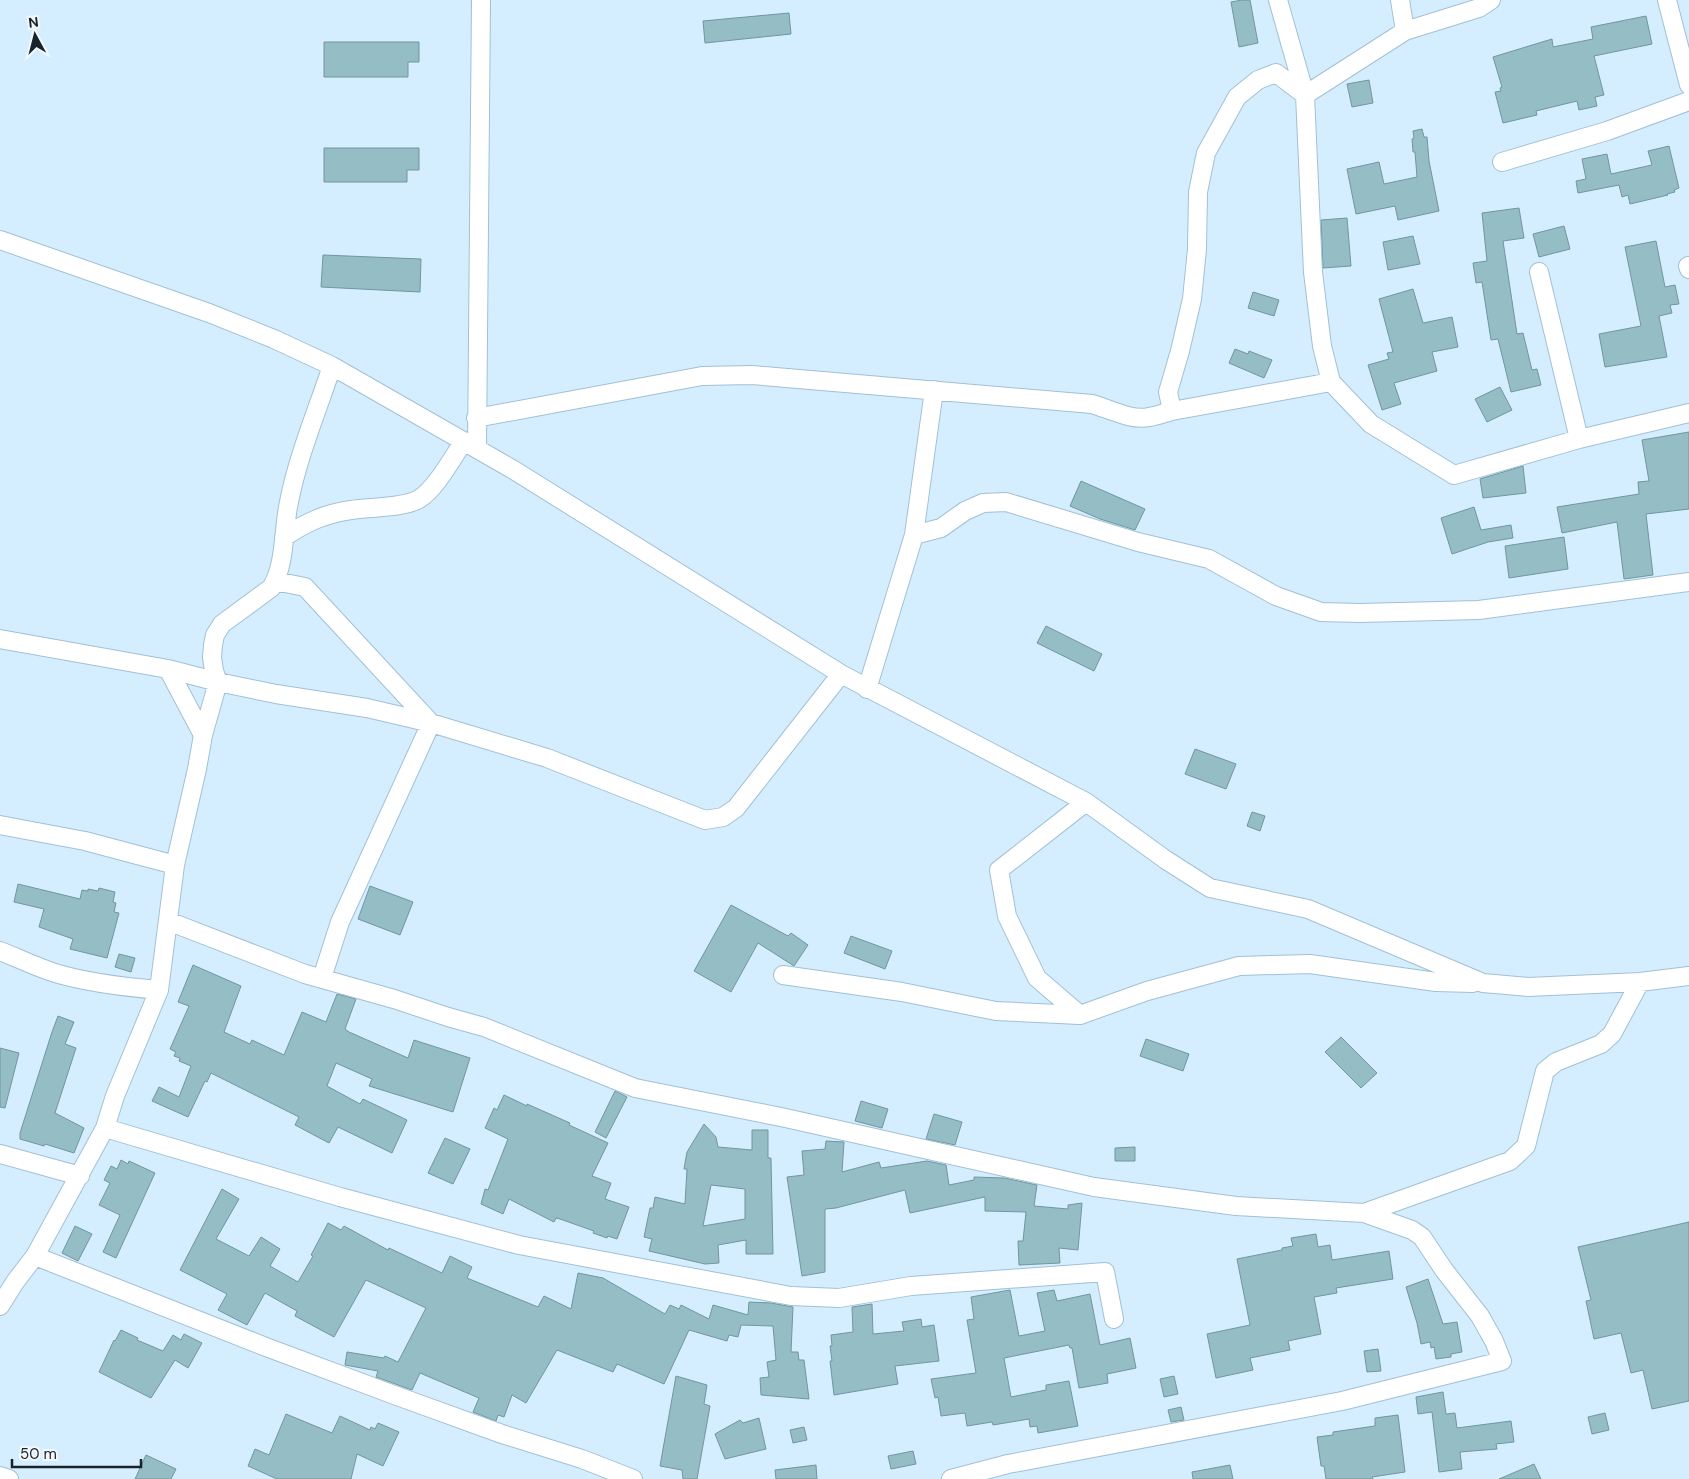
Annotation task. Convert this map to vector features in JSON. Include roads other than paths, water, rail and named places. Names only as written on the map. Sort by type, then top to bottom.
[{"type":"street","points":[[284,536],[308,521],[349,510],[409,504],[421,498],[471,445],[476,418],[481,0]]},
{"type":"street","points":[[1278,0],[1305,95],[1314,272],[1322,346],[1331,382],[1371,424],[1454,475],[1579,438],[1689,413]]},
{"type":"street","points":[[1400,0],[1405,31]]},
{"type":"street","points":[[1305,95],[1405,31],[1479,8],[1491,0]]},
{"type":"street","points":[[1667,0],[1689,85]]},
{"type":"street","points":[[1172,411],[1168,392],[1192,299],[1197,249],[1198,192],[1206,153],[1237,96],[1258,80],[1276,72],[1305,95]]},
{"type":"street","points":[[1502,162],[1607,131],[1689,101]]},
{"type":"street","points":[[0,240],[209,313],[332,366],[471,445],[841,674],[1086,802],[1166,860],[1210,888],[1308,908],[1483,983]]},
{"type":"street","points":[[1539,272],[1579,438]]},
{"type":"street","points":[[0,1306],[35,1256],[105,1128],[115,1096],[158,990],[175,865],[198,769],[203,735],[218,682],[212,657],[215,635],[222,624],[271,588],[275,581],[279,570],[288,502],[332,366]]},
{"type":"street","points":[[476,418],[702,376],[725,374],[1092,404],[1131,418],[1148,418],[1172,411],[1331,382]]},
{"type":"street","points":[[867,689],[914,535],[934,390]]},
{"type":"street","points":[[914,535],[940,528],[965,511],[983,502],[1006,502],[1138,542],[1209,559],[1276,596],[1321,612],[1479,610],[1689,582]]},
{"type":"street","points":[[275,581],[305,587],[431,723]]},
{"type":"street","points":[[0,639],[168,669],[276,694],[367,708],[431,723],[547,758],[705,820],[723,817],[736,808],[841,674]]},
{"type":"street","points":[[168,669],[203,735]]},
{"type":"street","points":[[322,978],[340,922],[431,723]]},
{"type":"street","points":[[1080,1015],[1037,978],[1007,916],[999,870],[1086,802]]},
{"type":"street","points":[[0,825],[85,841],[175,865]]},
{"type":"street","points":[[168,921],[270,961],[484,1027],[635,1088],[781,1117],[1094,1188],[1236,1206],[1364,1213],[1412,1230],[1422,1237],[1444,1270],[1480,1316],[1494,1341],[1502,1362],[1342,1401],[1008,1464],[951,1479]]},
{"type":"street","points":[[0,951],[54,973],[125,988],[158,990]]},
{"type":"street","points":[[783,975],[902,992],[996,1011],[1080,1015],[1146,991],[1239,966],[1310,964],[1436,982],[1483,983],[1528,987],[1640,982],[1689,976]]},
{"type":"street","points":[[1364,1213],[1510,1161],[1526,1146],[1545,1071],[1556,1062],[1601,1044],[1612,1034],[1640,982]]},
{"type":"street","points":[[105,1128],[350,1200],[519,1245],[791,1296],[839,1298],[911,1286],[1105,1272],[1114,1319]]},
{"type":"street","points":[[0,1154],[80,1176]]},
{"type":"street","points":[[35,1256],[397,1396],[633,1479]]},
{"type":"street","points":[[0,1476],[9,1479]]}]
